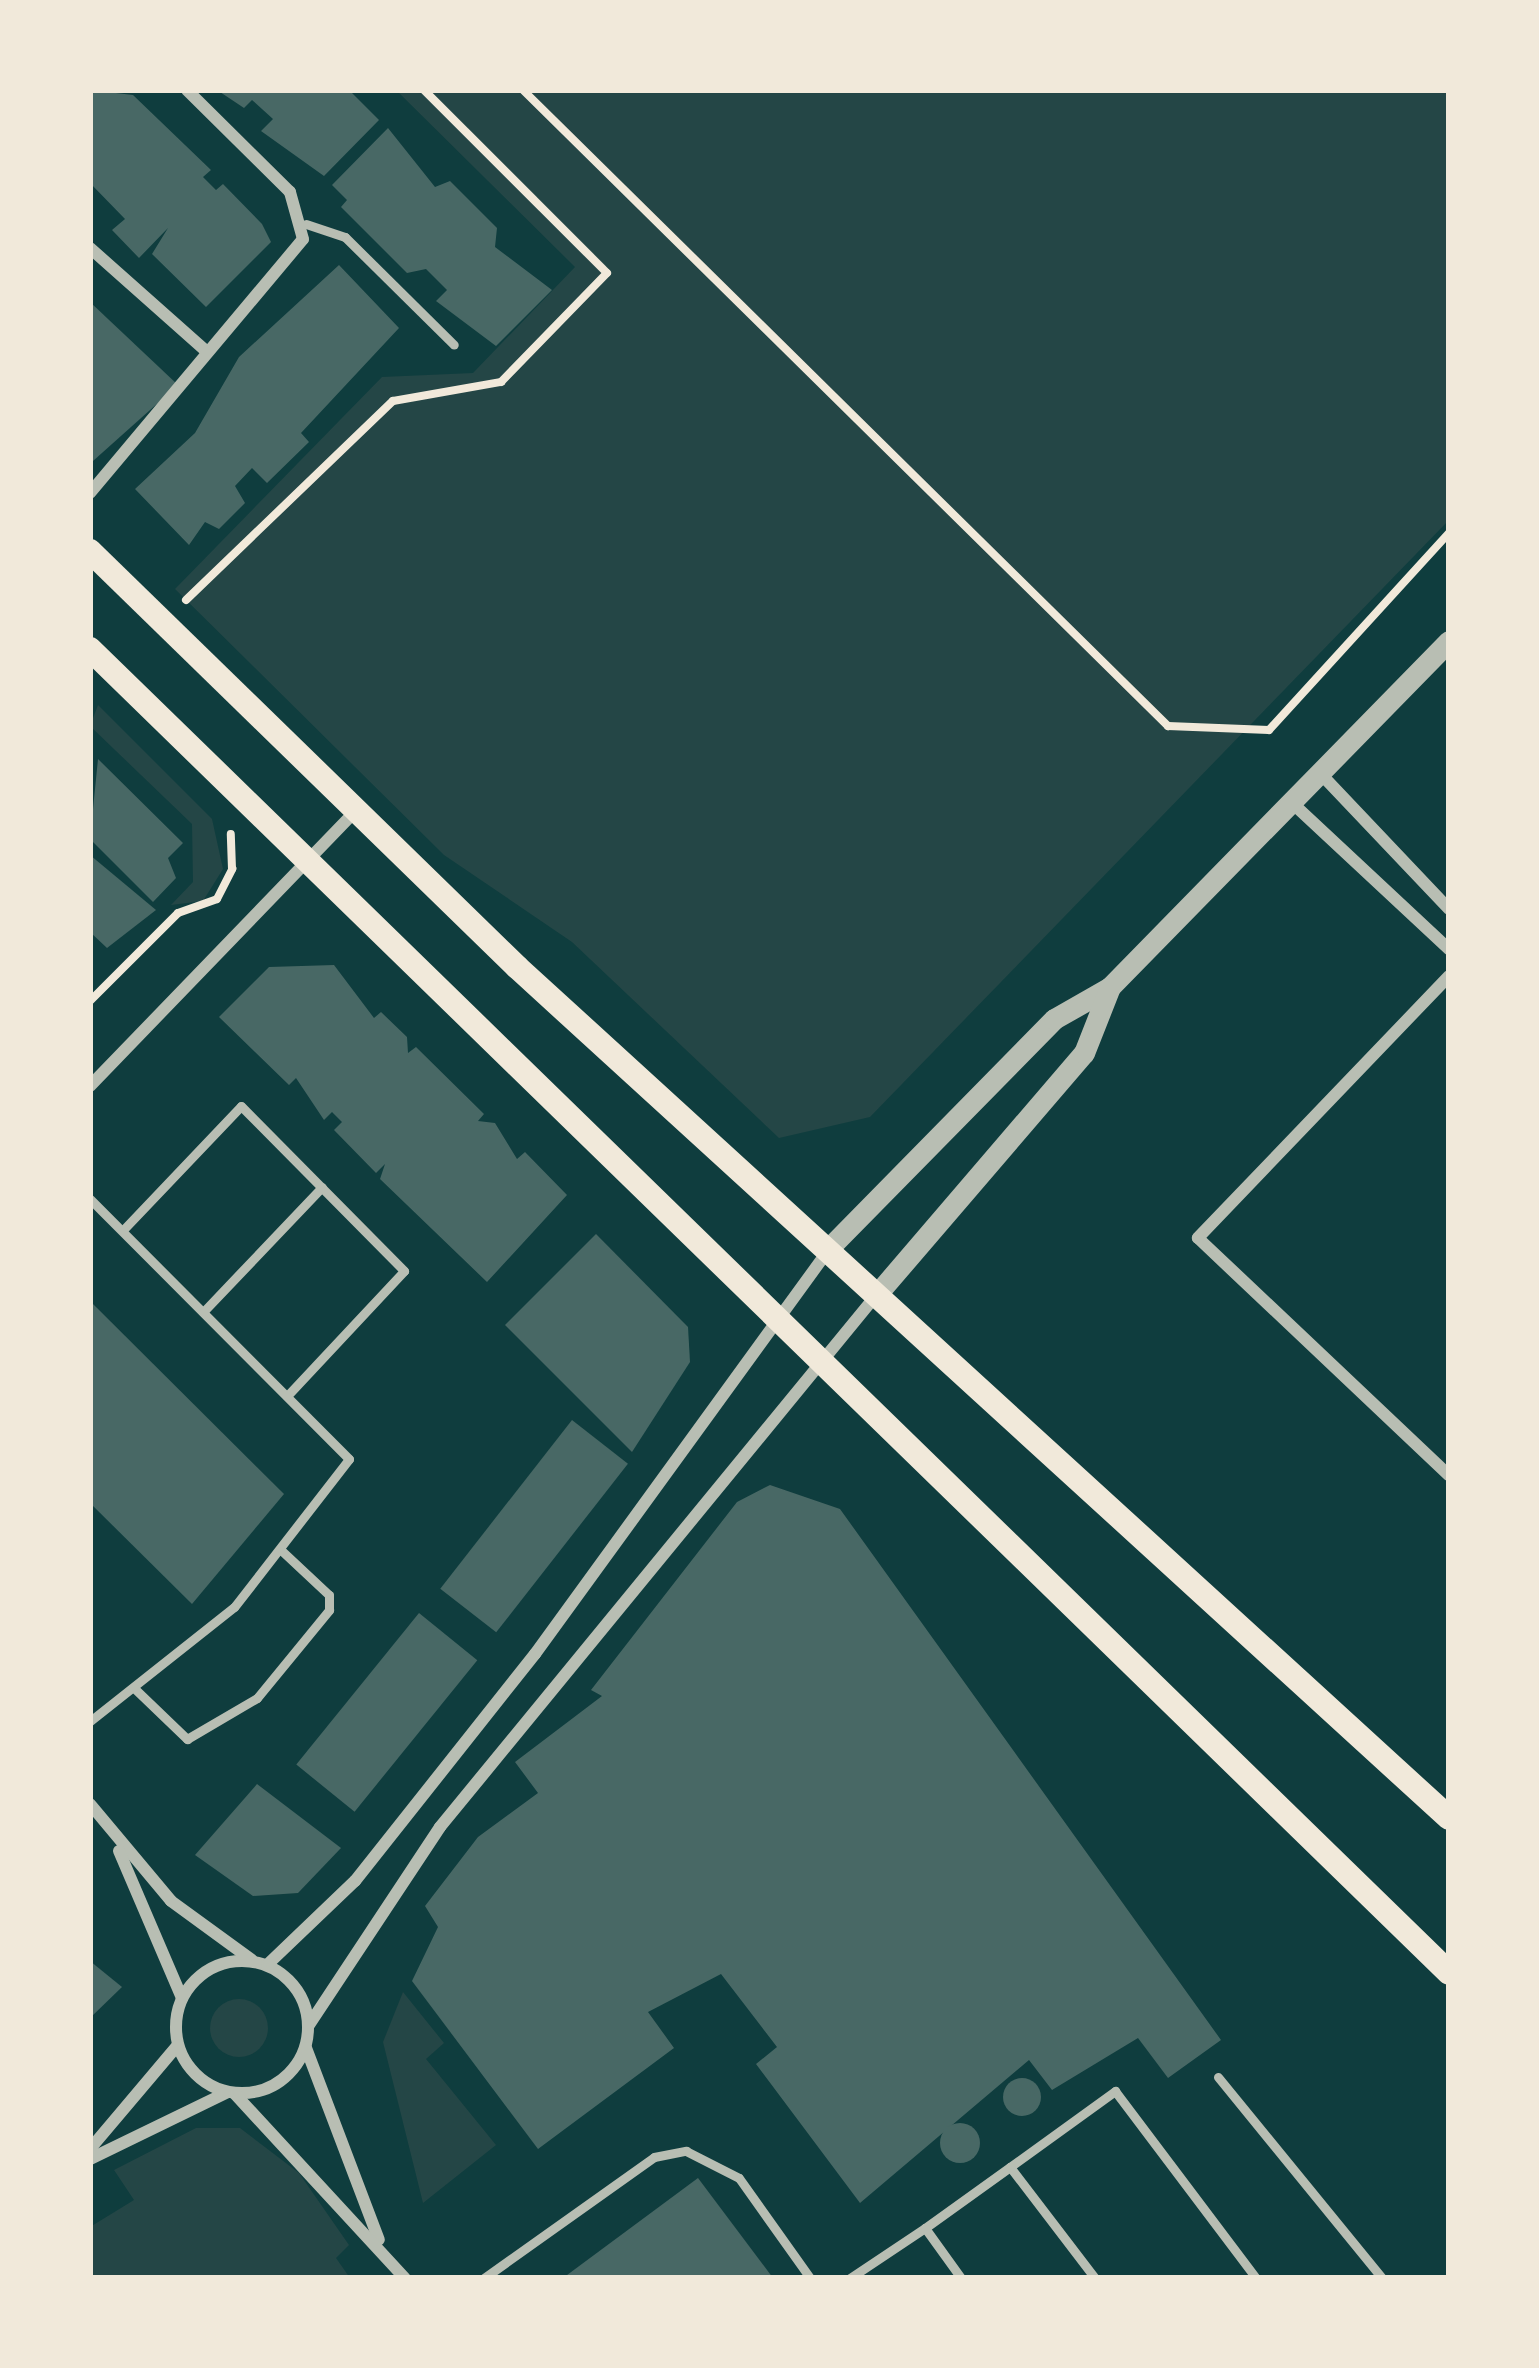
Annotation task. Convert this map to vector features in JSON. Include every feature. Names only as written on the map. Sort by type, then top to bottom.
[{"type":"main road","points":[[90,551],[355,812],[1449,1818]]},
{"type":"main road","points":[[93,659],[817,1368],[1449,1973]]},
{"type":"street","points":[[90,493],[175,404],[206,352],[293,255],[306,224],[290,192],[187,90]]},
{"type":"street","points":[[90,248],[206,352]]},
{"type":"street","points":[[182,1998],[212,1967],[260,1963],[355,1881],[535,1654],[770,1319],[828,1249],[1054,1019],[1110,987],[1449,641]]},
{"type":"street","points":[[1318,771],[1449,909]]},
{"type":"street","points":[[1289,800],[1449,949]]},
{"type":"street","points":[[90,1086],[355,812]]},
{"type":"street","points":[[1449,976],[1198,1238],[1449,1475]]},
{"type":"street","points":[[309,2025],[440,1827],[878,1293],[1084,1053],[1110,987]]},
{"type":"street","points":[[90,1804],[116,1844],[182,1998],[178,2045],[90,2149]]},
{"type":"street","points":[[116,1844],[297,1989],[309,2025],[306,2048],[381,2247]]},
{"type":"street","points":[[178,2045],[196,2075],[231,2093],[381,2247],[405,2278]]},
{"type":"street","points":[[90,2159],[231,2093],[278,2083],[306,2048]]},
{"type":"lane","points":[[306,224],[345,237],[454,345]]},
{"type":"lane","points":[[123,1230],[241,1106],[404,1270],[290,1393]]},
{"type":"lane","points":[[204,1312],[322,1187]]},
{"type":"lane","points":[[90,1199],[290,1393],[349,1460],[234,1607],[90,1721]]},
{"type":"lane","points":[[134,1688],[188,1739],[257,1698],[329,1610],[329,1595],[282,1551]]},
{"type":"lane","points":[[1218,2077],[1382,2278]]},
{"type":"lane","points":[[850,2278],[1115,2091],[1256,2278]]},
{"type":"lane","points":[[484,2278],[654,2158],[686,2152],[739,2178],[810,2278]]},
{"type":"lane","points":[[1010,2168],[1095,2278]]},
{"type":"lane","points":[[925,2228],[962,2278]]},
{"type":"path","points":[[524,90],[1168,726],[1269,730],[1449,532]]},
{"type":"path","points":[[90,1001],[178,913],[217,899],[235,850],[221,816]]},
{"type":"shaded area","points":[[396,90],[1449,90],[1449,520],[870,1117],[779,1138],[572,942],[444,855],[175,589],[382,377],[473,373],[575,267]]},
{"type":"shaded area","points":[[98,705],[212,819],[223,869],[203,901],[171,905],[193,882],[192,824],[90,726]]},
{"type":"shaded area","points":[[403,1992],[444,2043],[426,2059],[496,2145],[423,2203],[383,2042]]},
{"type":"shaded area","points":[[239,1999],[260,2007],[268,2028],[260,2049],[239,2057],[218,2049],[210,2028],[218,2007]]},
{"type":"shaded area","points":[[196,2128],[240,2128],[299,2173],[349,2245],[336,2258],[350,2278],[90,2278],[90,2227],[134,2200],[114,2170]]},
{"type":"building","points":[[90,90],[133,95],[211,170],[203,177],[216,190],[223,184],[262,224],[271,242],[206,307],[152,254],[168,228],[139,258],[112,230],[125,219],[90,183]]},
{"type":"building","points":[[217,90],[349,90],[379,120],[324,176],[261,131],[273,119],[252,100],[244,108]]},
{"type":"building","points":[[388,128],[435,187],[450,181],[497,228],[495,247],[552,290],[496,346],[436,301],[447,290],[426,269],[407,273],[341,207],[347,200],[332,185]]},
{"type":"building","points":[[339,265],[399,328],[301,433],[309,442],[267,483],[252,468],[235,486],[245,503],[219,529],[205,522],[189,545],[135,489],[195,433],[239,357]]},
{"type":"building","points":[[90,302],[178,385],[93,461],[90,458]]},
{"type":"building","points":[[98,759],[183,843],[168,858],[176,878],[153,902],[90,839]]},
{"type":"building","points":[[90,855],[156,910],[107,948],[90,932]]},
{"type":"building","points":[[334,965],[374,1018],[381,1012],[407,1037],[408,1053],[416,1047],[484,1114],[478,1121],[495,1123],[517,1159],[525,1152],[567,1195],[487,1282],[380,1179],[385,1164],[376,1173],[334,1130],[342,1122],[332,1112],[324,1120],[296,1078],[289,1085],[219,1017],[269,967]]},
{"type":"building","points":[[596,1234],[688,1327],[690,1362],[632,1452],[505,1325]]},
{"type":"building","points":[[90,1301],[284,1494],[192,1604],[90,1503]]},
{"type":"building","points":[[572,1420],[628,1464],[496,1632],[440,1589]]},
{"type":"building","points":[[770,1485],[840,1509],[1221,2040],[1168,2078],[1138,2038],[1052,2090],[1029,2060],[860,2203],[756,2064],[777,2047],[721,1974],[648,2012],[674,2048],[538,2149],[412,1981],[438,1927],[425,1906],[478,1837],[538,1793],[515,1762],[602,1696],[591,1690],[737,1502]]},
{"type":"building","points":[[419,1613],[477,1660],[355,1812],[296,1765]]},
{"type":"building","points":[[257,1784],[341,1848],[298,1893],[253,1896],[195,1855]]},
{"type":"building","points":[[90,1961],[122,1987],[90,2018]]},
{"type":"building","points":[[1022,2078],[1036,2083],[1041,2097],[1036,2111],[1022,2116],[1008,2111],[1003,2097],[1008,2083]]},
{"type":"building","points":[[960,2123],[974,2129],[980,2143],[974,2157],[960,2163],[946,2157],[940,2143],[946,2129]]},
{"type":"building","points":[[698,2178],[773,2278],[563,2278]]}]
